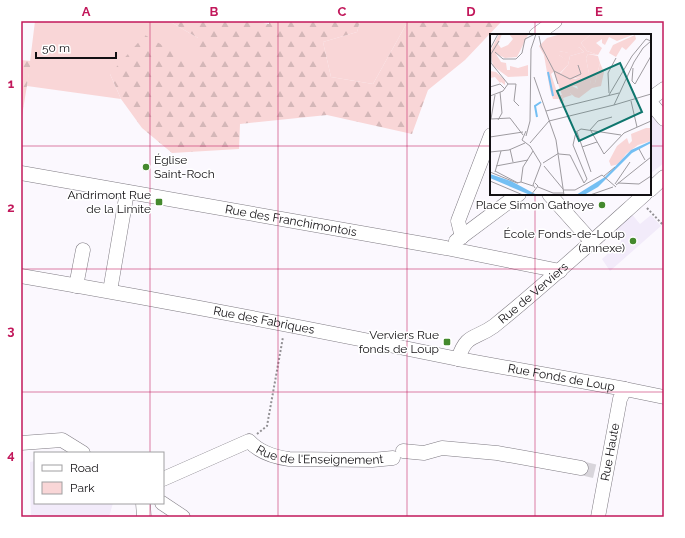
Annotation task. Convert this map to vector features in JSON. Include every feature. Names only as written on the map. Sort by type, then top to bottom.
[{"type":"street","points":[[537,34],[555,21]]},
{"type":"street","points":[[651,97],[664,89]]},
{"type":"street","points":[[651,103],[664,119]]},
{"type":"street","points":[[462,237],[458,221],[490,138]]},
{"type":"street","name":"Rue des Franchimontois","points":[[21,173],[446,248],[560,271]]},
{"type":"street","points":[[651,189],[664,177]]},
{"type":"street","points":[[110,291],[127,192]]},
{"type":"street","points":[[446,248],[518,195]]},
{"type":"street","points":[[550,195],[592,242]]},
{"type":"street","name":"Rue de Verviers","points":[[458,359],[462,346],[470,338],[492,327],[560,271],[592,242],[646,200]]},
{"type":"street","points":[[76,286],[83,250]]},
{"type":"street","name":"Rue des Fabriques","points":[[21,276],[285,324],[458,359]]},
{"type":"street","name":"Rue Fonds de Loup","points":[[458,359],[664,397]]},
{"type":"street","name":"Rue Haute","points":[[598,517],[602,472],[620,399],[625,389]]},
{"type":"street","points":[[21,443],[62,440],[81,452]]},
{"type":"street","name":"Rue de l'Enseignement","points":[[164,478],[249,441],[255,448],[275,457],[289,459],[372,460],[398,455],[424,453],[442,448],[497,453],[581,468]]},
{"type":"street","points":[[143,504],[144,517]]},
{"type":"street","points":[[164,504],[183,517]]},
{"type":"path","points":[[646,200],[664,226]]},
{"type":"path","points":[[249,441],[267,426],[285,324]]},
{"type":"shaded area","points":[[651,108],[664,126],[664,163],[651,173]]},
{"type":"shaded area","name":"École Fonds-de-Loup (annexe)","points":[[630,212],[640,224],[651,215],[661,226],[610,271],[602,259],[621,242],[612,228]]},
{"type":"shaded area","points":[[34,461],[34,504],[113,504],[109,517],[31,517],[30,462]]},
{"type":"green space","points":[[35,21],[169,21],[198,38],[198,67],[110,74],[121,99],[27,86]]},
{"type":"green space","points":[[169,21],[252,21],[269,24],[269,21],[360,21],[357,32],[323,42],[331,77],[373,84],[408,21],[502,21],[465,60],[428,90],[412,134],[327,115],[240,124],[239,149],[172,153],[142,128],[121,99],[110,74],[145,35],[198,66],[198,38]]},
{"type":"green space","points":[[360,21],[408,21],[373,84],[331,77],[323,42],[357,32]]},
{"type":"green space","points":[[21,60],[31,61],[22,116],[21,116]]},
{"type":"tunnel","points":[[581,468],[598,472]]},
{"type":"place","name":"Église Saint-Roch","points":[[146,167]]},
{"type":"place","name":"Andrimont Rue de la Limite","points":[[159,202]]},
{"type":"place","name":"Place Simon Gathoye","points":[[602,205]]},
{"type":"place","name":"École Fonds-de-Loup (annexe)","points":[[633,241]]},
{"type":"place","name":"Verviers Rue fonds de Loup","points":[[447,342]]}]
